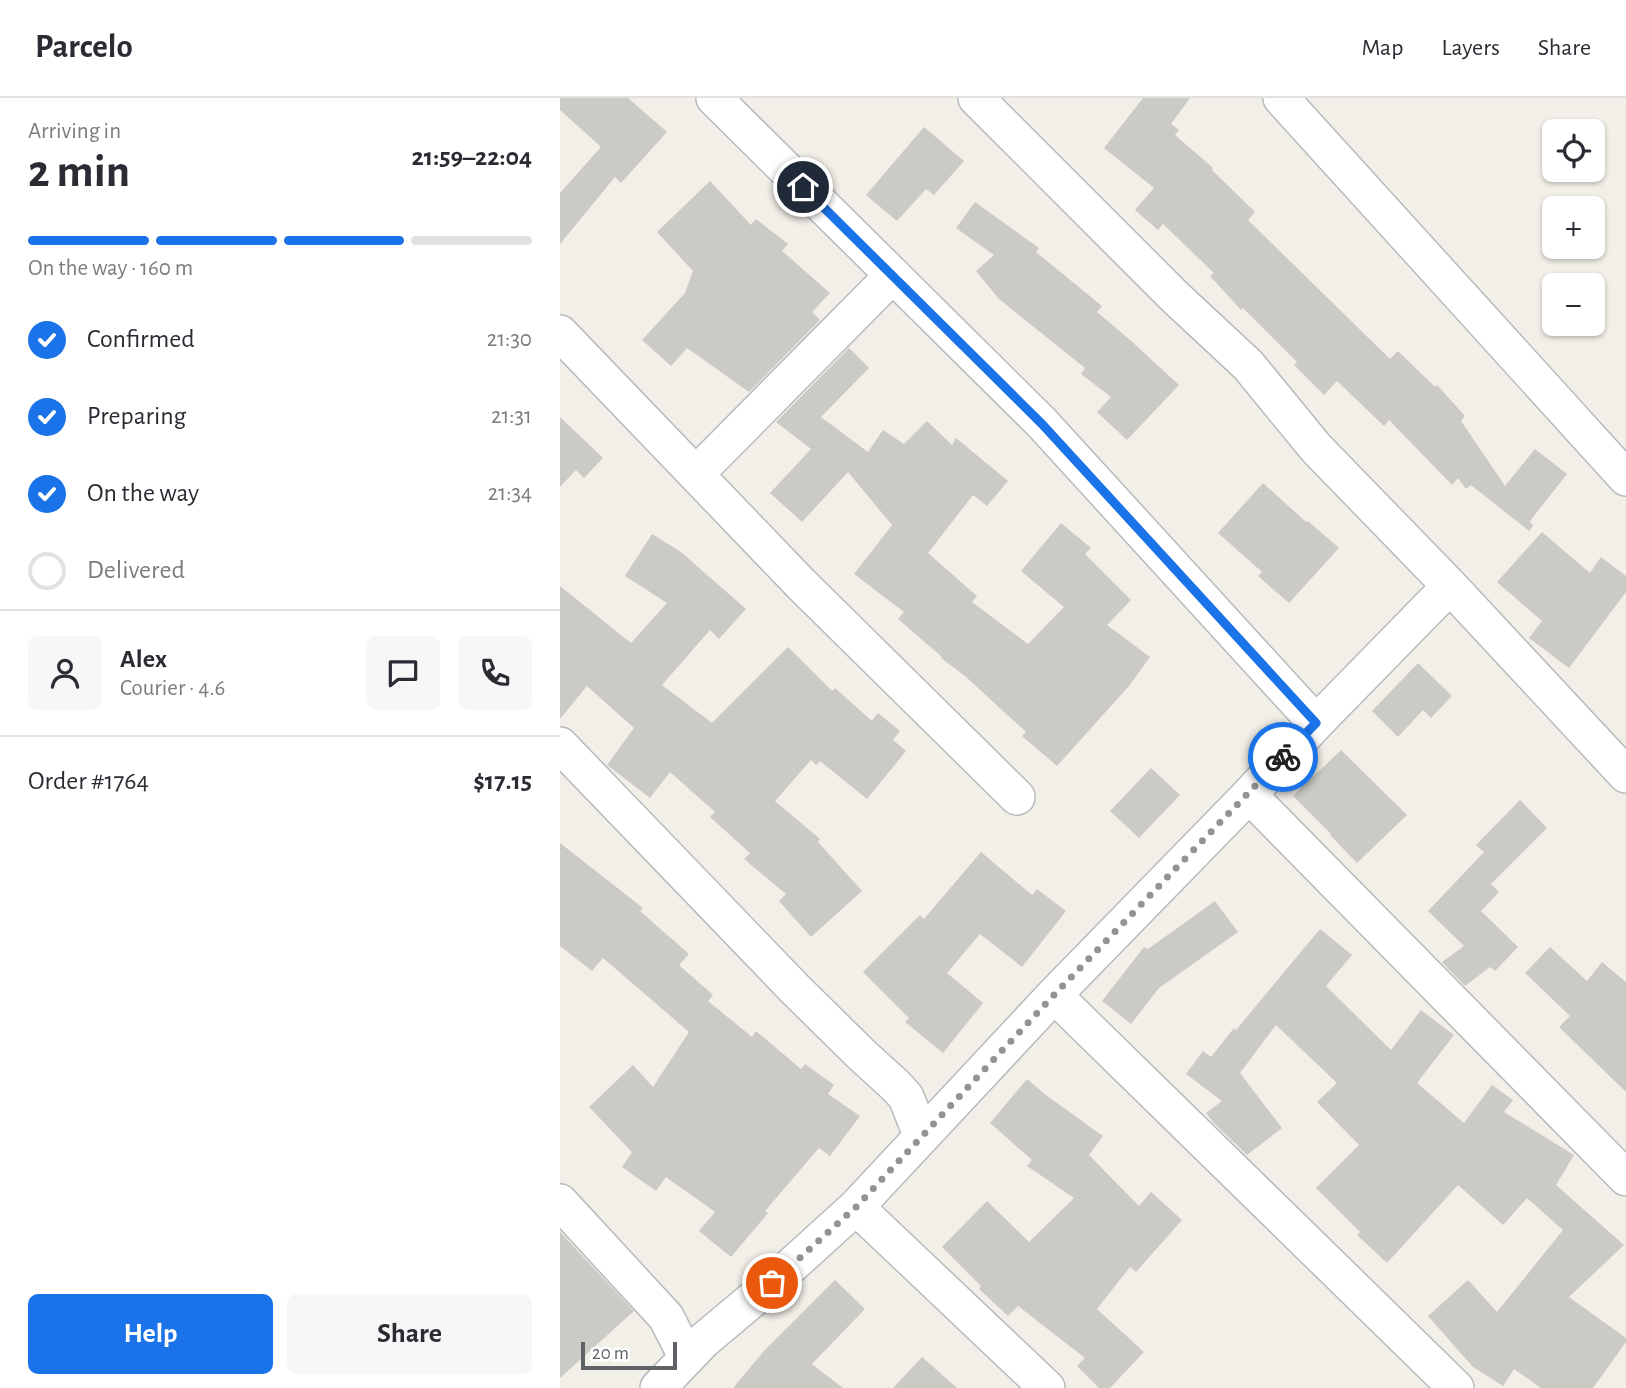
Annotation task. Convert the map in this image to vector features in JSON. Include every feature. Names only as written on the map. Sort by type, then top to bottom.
[{"type":"street","points":[[714,98],[1042,424],[1316,723]]},
{"type":"street","points":[[975,98],[1175,297],[1248,365],[1316,448],[1451,586],[1626,775]]},
{"type":"street","points":[[1281,98],[1626,478]]},
{"type":"street","points":[[696,474],[893,275]]},
{"type":"street","points":[[560,333],[801,584],[1017,797]]},
{"type":"street","points":[[657,1388],[703,1341],[856,1207],[1054,995],[1451,586]]},
{"type":"street","points":[[560,745],[794,988],[896,1086],[906,1097],[922,1135]]},
{"type":"street","points":[[1249,795],[1626,1178]]},
{"type":"street","points":[[1054,995],[1456,1388]]},
{"type":"street","points":[[560,1202],[666,1317],[687,1358]]},
{"type":"street","points":[[856,1207],[1047,1388]]},
{"type":"building","points":[[560,98],[628,98],[667,132],[621,183],[615,177],[560,244],[560,193],[601,147],[560,110]]},
{"type":"building","points":[[1143,98],[1190,98],[1171,124],[1179,130],[1175,135],[1213,168],[1212,170],[1255,212],[1248,220],[1390,359],[1398,351],[1435,387],[1437,385],[1465,416],[1461,421],[1505,486],[1535,449],[1567,474],[1530,521],[1533,526],[1529,531],[1471,485],[1466,489],[1458,478],[1452,485],[1389,420],[1384,426],[1337,381],[1324,395],[1294,365],[1297,362],[1243,308],[1241,310],[1210,276],[1214,273],[1163,224],[1158,230],[1135,210],[1154,188],[1104,148]]},
{"type":"building","points":[[924,127],[964,161],[934,195],[926,189],[897,221],[866,195]]},
{"type":"building","points":[[710,181],[751,225],[756,219],[788,244],[782,251],[830,293],[812,312],[820,320],[749,392],[687,348],[671,366],[642,340],[685,293],[693,271],[657,232]]},
{"type":"building","points":[[975,202],[1039,248],[1036,252],[1102,306],[1097,312],[1179,385],[1127,440],[1097,412],[1111,397],[1081,374],[1085,368],[999,299],[976,271],[994,255],[956,228]]},
{"type":"building","points":[[849,348],[869,368],[821,417],[868,452],[883,430],[904,444],[927,421],[952,445],[956,438],[1008,481],[987,506],[973,495],[928,553],[977,596],[972,602],[1028,644],[1064,607],[1021,571],[1061,523],[1091,548],[1085,554],[1131,600],[1107,625],[1150,657],[1129,686],[1057,766],[1022,736],[1026,732],[898,619],[904,612],[854,574],[892,525],[848,472],[802,522],[770,493],[811,449],[776,422]]},
{"type":"building","points":[[560,417],[603,458],[584,478],[576,470],[560,487]]},
{"type":"building","points":[[1263,483],[1339,548],[1289,603],[1258,576],[1262,572],[1218,533]]},
{"type":"building","points":[[1542,532],[1590,573],[1601,557],[1626,576],[1626,592],[1569,668],[1529,638],[1542,621],[1497,582]]},
{"type":"building","points":[[652,534],[681,552],[746,609],[719,639],[710,630],[662,685],[712,723],[788,647],[832,691],[835,688],[872,721],[878,713],[900,731],[893,740],[906,751],[867,799],[820,761],[816,765],[811,760],[775,801],[820,839],[818,842],[862,891],[811,937],[779,901],[786,894],[744,859],[750,853],[710,817],[715,812],[670,772],[650,798],[607,765],[634,728],[587,686],[560,719],[560,586],[631,643],[667,603],[625,576]]},
{"type":"building","points":[[1418,663],[1452,696],[1431,718],[1423,710],[1398,737],[1372,711]]},
{"type":"building","points":[[1341,750],[1407,815],[1357,863],[1293,796]]},
{"type":"building","points":[[1151,768],[1180,795],[1139,838],[1110,811]]},
{"type":"building","points":[[1520,800],[1547,828],[1491,884],[1499,892],[1481,911],[1518,947],[1495,971],[1490,967],[1465,986],[1442,962],[1464,946],[1428,911],[1484,852],[1476,845]]},
{"type":"building","points":[[560,843],[643,908],[640,911],[689,954],[679,965],[713,995],[708,1001],[752,1037],[756,1031],[801,1069],[805,1064],[834,1085],[828,1094],[860,1116],[830,1156],[819,1148],[765,1211],[768,1213],[731,1257],[699,1231],[715,1212],[666,1177],[656,1191],[622,1167],[632,1152],[589,1107],[633,1065],[653,1087],[689,1032],[603,958],[592,971],[560,946]]},
{"type":"building","points":[[981,852],[1032,895],[1037,889],[1066,911],[1022,967],[980,934],[947,973],[983,1003],[943,1053],[905,1022],[909,1018],[863,972],[920,915],[924,919]]},
{"type":"building","points":[[1215,901],[1238,932],[1159,988],[1131,1024],[1102,1001],[1144,947],[1148,949]]},
{"type":"building","points":[[1320,929],[1352,955],[1326,986],[1391,1050],[1421,1010],[1454,1035],[1417,1083],[1464,1123],[1492,1085],[1513,1100],[1504,1112],[1574,1155],[1556,1185],[1624,1245],[1569,1297],[1626,1338],[1626,1342],[1593,1388],[1541,1388],[1514,1369],[1503,1386],[1473,1367],[1428,1316],[1468,1280],[1497,1312],[1563,1230],[1527,1198],[1503,1225],[1458,1185],[1387,1263],[1357,1235],[1360,1232],[1316,1188],[1359,1145],[1317,1102],[1337,1083],[1276,1025],[1240,1073],[1282,1128],[1247,1155],[1206,1113],[1222,1101],[1186,1074],[1203,1051],[1211,1057],[1234,1028],[1236,1030]]},
{"type":"building","points":[[1550,947],[1587,981],[1602,962],[1626,982],[1626,1092],[1559,1027],[1570,1016],[1525,973]]},
{"type":"building","points":[[1027,1079],[1103,1136],[1089,1155],[1139,1206],[1151,1192],[1182,1220],[1136,1272],[1130,1267],[1097,1309],[1144,1352],[1110,1388],[1099,1388],[1077,1366],[1085,1358],[1018,1306],[1008,1316],[979,1289],[981,1286],[942,1247],[987,1201],[1029,1242],[1074,1198],[1027,1166],[1032,1160],[990,1123]]},
{"type":"building","points":[[560,1232],[634,1311],[560,1378]]},
{"type":"building","points":[[835,1280],[865,1309],[812,1364],[843,1388],[733,1388],[763,1352]]},
{"type":"building","points":[[922,1357],[957,1388],[893,1388]]},
{"type":"way so far","points":[[772,1283],[856,1207],[1054,995],[1283,757]]},
{"type":"route","points":[[803,187],[1042,424],[1316,723],[1283,757]]}]
